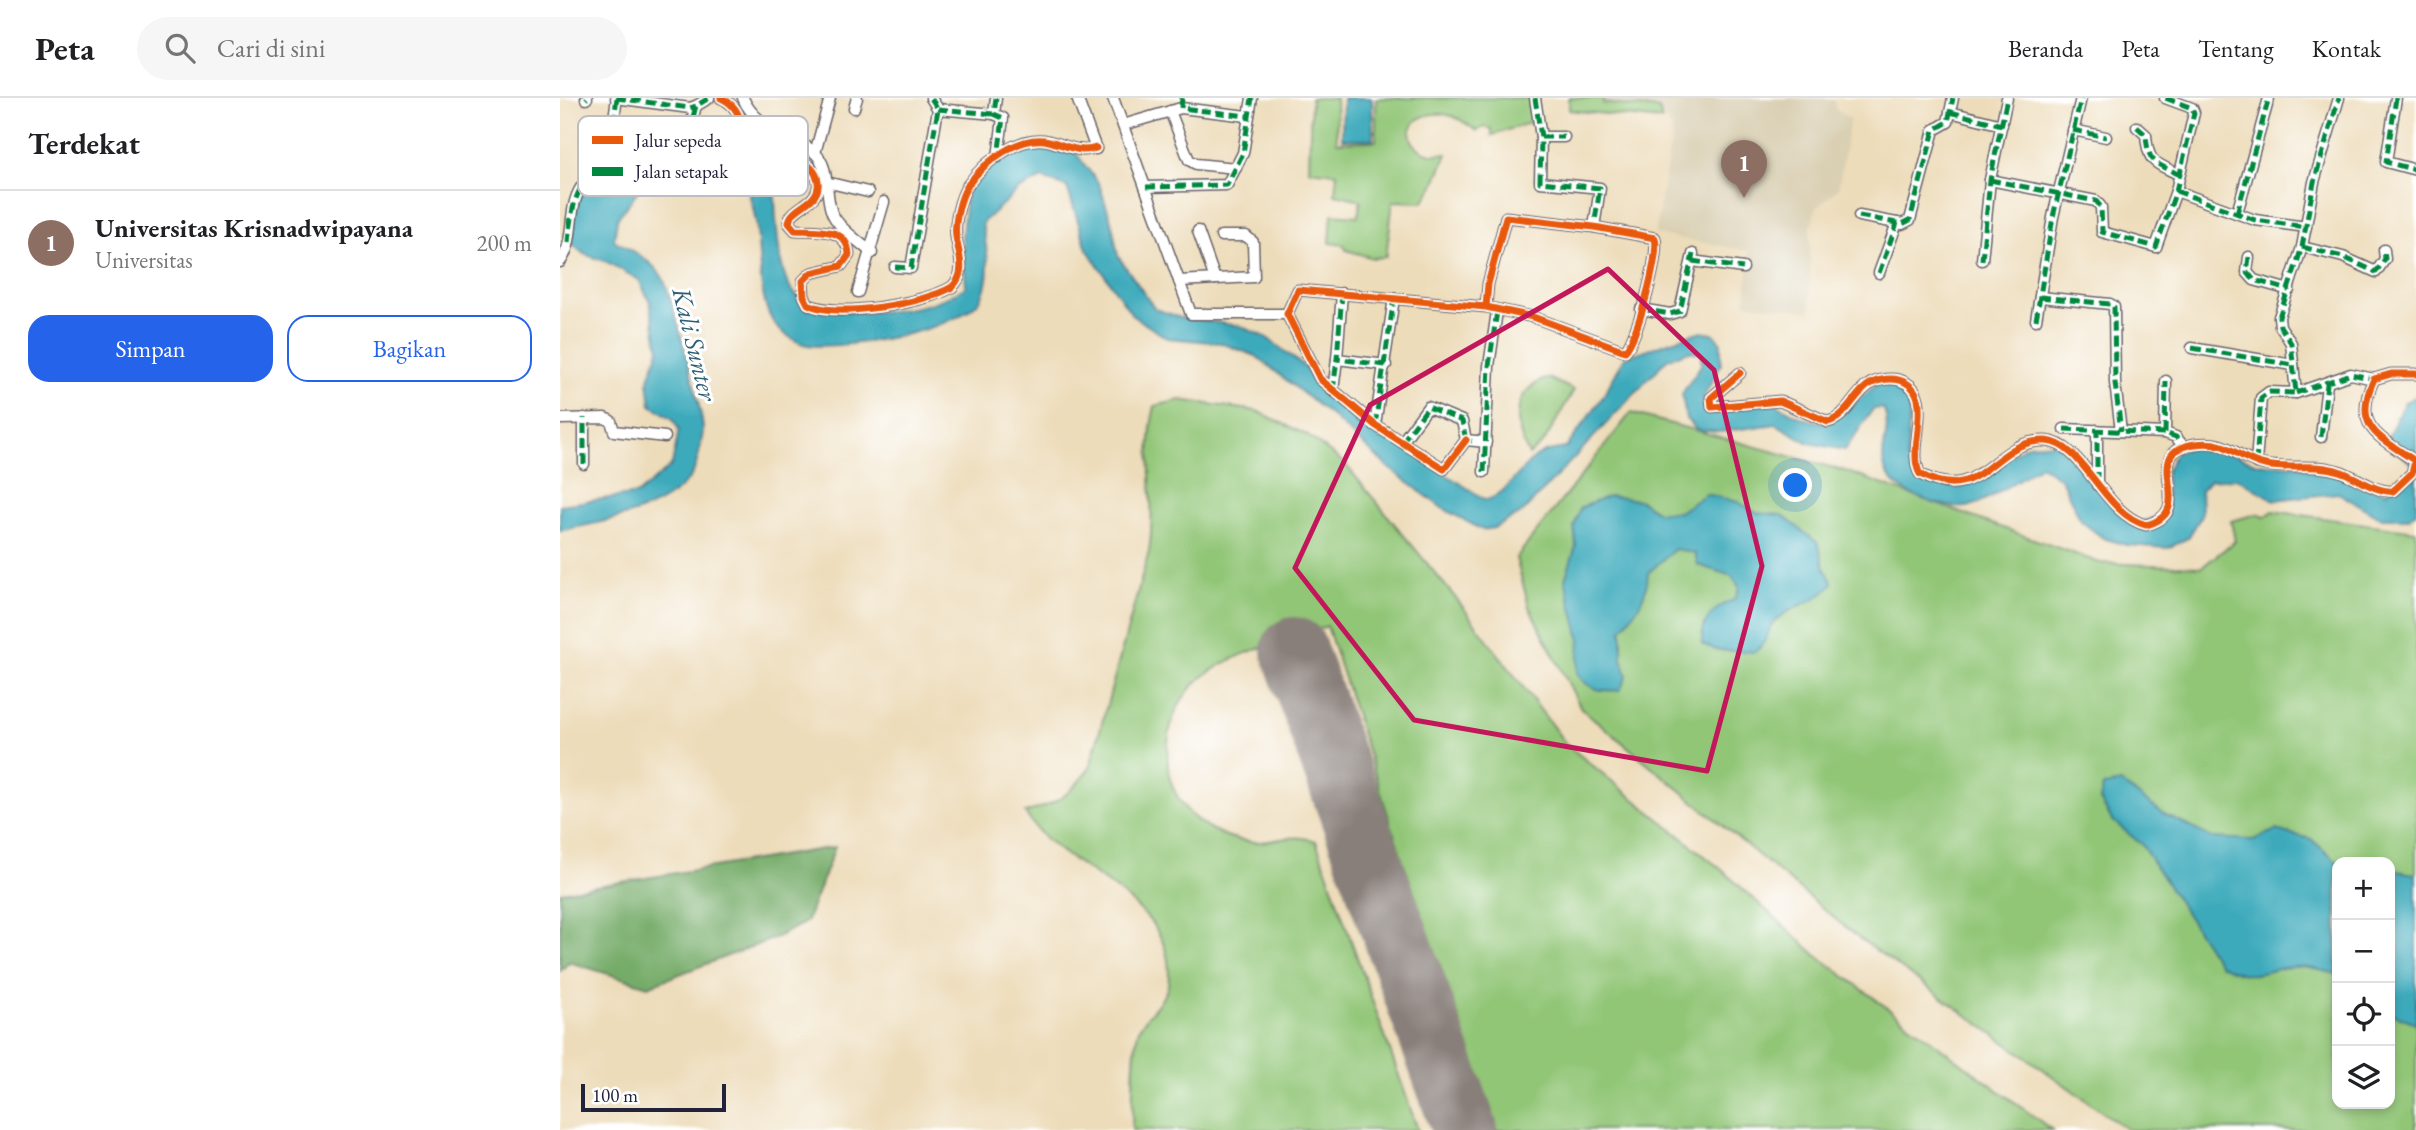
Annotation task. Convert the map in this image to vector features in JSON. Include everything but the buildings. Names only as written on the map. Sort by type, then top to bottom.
[{"type":"street","points":[[614,116],[616,98],[670,101],[696,106],[709,98]]},
{"type":"street","points":[[721,98],[734,105],[739,116]]},
{"type":"street","points":[[743,98],[755,116]]},
{"type":"street","points":[[815,153],[830,98]]},
{"type":"street","points":[[895,267],[912,268],[938,109],[931,98]]},
{"type":"street","points":[[994,114],[996,98]]},
{"type":"street","points":[[808,167],[817,175],[819,185],[815,195],[791,215],[789,223],[795,230],[820,229],[834,232],[848,248],[849,255],[841,266],[811,273],[803,282],[804,296],[808,304],[825,309],[908,303],[952,287],[961,271],[956,230],[966,189],[998,157],[1016,145],[1035,139],[1084,151],[1096,149],[1077,98]]},
{"type":"street","points":[[1113,98],[1191,314],[1287,314]]},
{"type":"street","points":[[1146,187],[1224,187],[1242,153],[1252,98]]},
{"type":"street","points":[[1535,98],[1541,137],[1540,182],[1600,188],[1594,227]]},
{"type":"street","points":[[1859,216],[1897,223],[1910,220],[1934,130],[1948,122],[1953,98]]},
{"type":"street","points":[[1982,260],[1990,180],[2007,98]]},
{"type":"street","points":[[2036,320],[2057,194],[2081,98]]},
{"type":"street","points":[[1990,180],[2096,201],[2100,203],[2102,232],[2154,247],[2158,244],[2176,191],[2194,113],[2192,108],[2165,98]]},
{"type":"street","points":[[2237,213],[2269,98]]},
{"type":"street","points":[[2296,393],[2291,343],[2278,322],[2302,247],[2339,98]]},
{"type":"street","points":[[2396,98],[2386,162],[2416,170]]},
{"type":"street","points":[[1123,125],[1170,111],[1182,103],[1247,116]]},
{"type":"street","points":[[693,116],[696,106]]},
{"type":"street","points":[[938,109],[994,114],[1003,118],[998,157]]},
{"type":"street","points":[[1170,111],[1189,160],[1236,168]]},
{"type":"street","points":[[1951,112],[2002,125]]},
{"type":"street","points":[[2137,127],[2147,135],[2147,153],[2152,160],[2178,174]]},
{"type":"street","points":[[2073,130],[2106,137]]},
{"type":"street","points":[[1541,137],[1564,137]]},
{"type":"street","points":[[808,149],[822,162],[831,211],[837,221],[872,253]]},
{"type":"street","points":[[826,183],[869,192]]},
{"type":"street","points":[[2176,191],[2255,220],[2305,227]]},
{"type":"street","points":[[560,262],[566,253],[572,205],[578,193]]},
{"type":"street","points":[[858,292],[872,253],[884,202]]},
{"type":"street","points":[[1402,442],[1428,407],[1462,421],[1466,440],[1444,469],[1402,442],[1376,425],[1333,391],[1316,373],[1287,314],[1296,290],[1486,307],[1533,317],[1625,351],[1642,309],[1657,250],[1655,238],[1594,227],[1506,217],[1486,307]]},
{"type":"street","points":[[1879,273],[1897,223]]},
{"type":"street","points":[[1198,231],[1215,279]]},
{"type":"street","points":[[1179,281],[1250,279],[1256,272],[1255,247],[1250,238],[1221,236]]},
{"type":"street","points":[[2302,247],[2352,260],[2376,272],[2385,260],[2384,250]]},
{"type":"street","points":[[2249,257],[2247,272],[2254,280],[2289,290]]},
{"type":"street","points":[[1642,309],[1670,313],[1680,311],[1692,258],[1742,268]]},
{"type":"street","points":[[1333,391],[1342,293]]},
{"type":"street","points":[[2040,297],[2110,304],[2114,307],[2115,383],[2121,431]]},
{"type":"street","points":[[1376,425],[1394,298]]},
{"type":"street","points":[[1483,472],[1489,366],[1497,311]]},
{"type":"street","points":[[2192,348],[2293,365]]},
{"type":"street","points":[[1337,359],[1386,365]]},
{"type":"street","points":[[2256,463],[2261,398],[2269,392],[2296,393],[2351,374],[2374,380],[2414,370]]},
{"type":"street","points":[[1740,373],[1714,393],[1711,398],[1712,407],[1780,401],[1828,422],[1842,414],[1870,384],[1892,379],[1903,381],[1915,392],[1920,407],[1915,466],[1920,474],[1942,483],[1958,485],[1970,481],[2019,448],[2047,441],[2056,443],[2076,458],[2126,518],[2146,525],[2153,523],[2170,509],[2172,498],[2166,467],[2176,452],[2184,447],[2204,444],[2227,446],[2256,463],[2283,468],[2316,467],[2338,470],[2383,491],[2393,491],[2412,472],[2416,461],[2371,431],[2365,408],[2374,380]]},
{"type":"street","points":[[2165,433],[2166,381]]},
{"type":"street","points":[[2321,436],[2327,384]]},
{"type":"street","points":[[584,418],[584,464]]},
{"type":"street","points":[[560,419],[609,419],[611,428],[619,432],[665,436]]},
{"type":"street","points":[[2064,429],[2165,433],[2175,437],[2184,447]]},
{"type":"street","points":[[2097,430],[2097,486]]},
{"type":"street","points":[[1466,440],[1486,442]]},
{"type":"highlighted area","points":[[1608,269],[1714,370],[1762,566],[1707,771],[1414,720],[1295,568],[1370,405]]},
{"type":"shaded area","points":[[1599,98],[1835,98],[1835,109],[1850,119],[1838,189],[1816,208],[1810,229],[1810,311],[1746,303],[1749,251],[1655,234],[1673,130],[1660,111],[1599,106]]},
{"type":"green space","points":[[1311,98],[1336,98],[1337,142],[1376,141],[1376,98],[1533,98],[1535,121],[1492,135],[1492,129],[1484,127],[1477,131],[1452,116],[1437,114],[1417,120],[1410,135],[1413,143],[1431,154],[1447,154],[1433,187],[1423,202],[1393,201],[1386,257],[1373,258],[1346,250],[1344,245],[1330,243],[1332,214],[1358,216],[1361,200],[1335,194],[1337,173],[1309,170]]},
{"type":"green space","points":[[1569,98],[1604,98],[1603,103],[1659,109],[1662,120],[1569,110]]},
{"type":"green space","points":[[1548,378],[1574,390],[1544,442],[1529,455],[1520,432],[1519,410],[1527,391]]},
{"type":"green space","points":[[1180,400],[1257,411],[1307,435],[1345,464],[1459,602],[1566,744],[1722,870],[1816,955],[2052,1130],[1490,1130],[1327,626],[1241,655],[1194,684],[1179,705],[1169,732],[1169,775],[1186,809],[1207,827],[1222,834],[1253,842],[1292,838],[1316,841],[1418,1130],[1132,1130],[1137,1038],[1142,1023],[1166,991],[1168,959],[1160,936],[1146,916],[1128,899],[1045,838],[1025,813],[1063,797],[1090,767],[1149,551],[1149,461],[1155,406]]},
{"type":"green space","points":[[1631,413],[1845,471],[2100,563],[2202,567],[2235,541],[2231,521],[2257,514],[2265,517],[2273,511],[2416,531],[2416,1130],[2128,1130],[1856,936],[1581,708],[1529,607],[1516,558]]},
{"type":"green space","points":[[835,847],[806,922],[775,938],[648,986],[569,962],[560,971],[560,892]]},
{"type":"water","points":[[1343,98],[1372,98],[1373,139],[1342,139]]},
{"type":"water","points":[[1044,142],[1075,152],[1099,184],[1112,223],[1118,256],[1155,309],[1180,317],[1240,326],[1266,337],[1300,363],[1339,401],[1389,438],[1486,500],[1502,491],[1537,457],[1547,451],[1566,448],[1602,398],[1625,357],[1698,332],[1713,333],[1721,343],[1721,364],[1703,398],[1708,411],[1773,402],[1802,418],[1828,424],[1882,381],[1904,390],[1910,407],[1907,459],[1917,480],[1961,488],[2027,445],[2056,443],[2137,523],[2167,515],[2166,472],[2176,452],[2205,444],[2256,463],[2316,467],[2386,492],[2415,467],[2386,441],[2404,403],[2416,396],[2416,512],[2409,518],[2381,518],[2338,493],[2274,500],[2237,478],[2210,480],[2201,490],[2202,515],[2188,538],[2168,548],[2126,545],[2103,538],[2081,521],[2061,479],[2041,465],[1973,505],[1944,505],[1906,491],[1889,476],[1883,459],[1887,424],[1883,408],[1873,409],[1845,450],[1809,443],[1776,424],[1720,432],[1697,430],[1686,419],[1682,394],[1701,365],[1701,353],[1689,351],[1667,359],[1523,512],[1494,528],[1482,530],[1442,508],[1389,468],[1334,418],[1256,356],[1221,343],[1167,338],[1133,316],[1087,249],[1067,187],[1042,178],[1018,190],[982,223],[988,260],[987,278],[982,296],[971,308],[953,319],[929,328],[874,341],[807,345],[780,330],[772,321],[763,295],[756,222],[750,196],[774,196],[781,263],[793,292],[804,301],[839,311],[865,312],[930,304],[966,287],[962,235],[967,188],[1012,149]]},
{"type":"water","points":[[634,196],[617,219],[614,240],[639,255],[661,275],[685,350],[703,430],[699,454],[691,476],[665,499],[631,514],[560,531],[560,505],[638,494],[672,465],[679,430],[673,419],[651,405],[648,382],[659,349],[650,302],[639,280],[605,261],[584,254],[570,242],[572,216],[579,197]]},
{"type":"water","points":[[1706,494],[1738,502],[1757,513],[1782,515],[1818,543],[1825,569],[1833,583],[1821,595],[1776,620],[1755,652],[1717,649],[1702,644],[1706,622],[1720,606],[1735,599],[1739,587],[1732,576],[1698,565],[1695,553],[1675,549],[1648,573],[1646,589],[1640,603],[1622,629],[1622,658],[1627,676],[1620,690],[1607,691],[1591,687],[1577,674],[1580,640],[1565,579],[1576,546],[1574,527],[1580,508],[1609,496],[1639,500],[1658,512],[1679,512]]},
{"type":"water","points":[[2121,783],[2164,814],[2212,838],[2253,840],[2276,830],[2311,839],[2332,857],[2332,973],[2299,967],[2250,974],[2219,964],[2141,844],[2112,820],[2100,800],[2103,786]]},
{"type":"water","points":[[2395,871],[2416,874],[2416,1023],[2395,1015]]},
{"type":"runway","points":[[1294,650],[1465,1130]]},
{"type":"marked path","points":[[616,98],[690,108],[696,106]]},
{"type":"marked path","points":[[614,116],[617,98]]},
{"type":"marked path","points":[[693,116],[696,106],[709,98]]},
{"type":"marked path","points":[[895,267],[911,268],[938,109],[931,98]]},
{"type":"marked path","points":[[996,98],[994,114],[1003,118],[998,157]]},
{"type":"marked path","points":[[1182,98],[1181,108],[1247,116]]},
{"type":"marked path","points":[[1146,187],[1227,185],[1243,153],[1252,98]]},
{"type":"marked path","points":[[1535,98],[1541,137],[1540,182],[1600,188],[1594,227]]},
{"type":"marked path","points":[[1859,216],[1902,224],[1910,220],[1934,130],[1948,122],[1953,98]]},
{"type":"marked path","points":[[1982,260],[1990,180],[2007,98]]},
{"type":"marked path","points":[[2036,320],[2053,217],[2081,98]]},
{"type":"marked path","points":[[1990,180],[2096,201],[2101,207],[2102,232],[2156,247],[2176,191],[2194,113],[2192,108],[2165,98]]},
{"type":"marked path","points":[[2237,213],[2269,98]]},
{"type":"marked path","points":[[2256,463],[2261,398],[2269,392],[2296,393],[2291,343],[2280,326],[2279,317],[2302,247],[2314,182],[2339,98]]},
{"type":"marked path","points":[[2396,98],[2386,162],[2416,170]]},
{"type":"marked path","points":[[938,109],[994,114]]},
{"type":"marked path","points":[[1950,112],[2002,125]]},
{"type":"marked path","points":[[2137,127],[2146,135],[2148,151],[2154,160],[2178,174]]},
{"type":"marked path","points":[[2073,130],[2106,137]]},
{"type":"marked path","points":[[1541,137],[1564,137]]},
{"type":"marked path","points":[[2176,191],[2255,220],[2306,227]]},
{"type":"marked path","points":[[568,243],[578,194]]},
{"type":"marked path","points":[[1879,273],[1897,223]]},
{"type":"marked path","points":[[2302,247],[2343,257],[2376,272],[2385,259],[2384,250]]},
{"type":"marked path","points":[[1641,309],[1670,314],[1680,311],[1693,254]]},
{"type":"marked path","points":[[2249,257],[2247,272],[2254,280],[2289,290]]},
{"type":"marked path","points":[[1692,261],[1743,268]]},
{"type":"marked path","points":[[1342,293],[1337,359],[1386,365]]},
{"type":"marked path","points":[[2040,297],[2110,304],[2114,307],[2115,383],[2121,431]]},
{"type":"marked path","points":[[1375,425],[1394,298],[1397,298]]},
{"type":"marked path","points":[[1484,472],[1489,366],[1497,311]]},
{"type":"marked path","points":[[2192,348],[2293,365]]},
{"type":"marked path","points":[[1333,391],[1337,359]]},
{"type":"marked path","points":[[2296,393],[2351,374],[2374,379]]},
{"type":"marked path","points":[[2165,433],[2166,381]]},
{"type":"marked path","points":[[2321,437],[2327,384]]},
{"type":"marked path","points":[[1402,442],[1428,407],[1462,421],[1466,440],[1472,441]]},
{"type":"marked path","points":[[584,418],[584,464]]},
{"type":"marked path","points":[[2064,429],[2165,433],[2176,437],[2184,447]]},
{"type":"marked path","points":[[2097,430],[2097,482]]},
{"type":"cycle path","points":[[721,98],[733,107],[739,116]]},
{"type":"cycle path","points":[[808,165],[817,178],[818,187],[813,198],[794,213],[789,223],[795,230],[830,232],[837,235],[843,239],[849,255],[841,266],[811,273],[803,281],[804,296],[808,304],[821,308],[859,309],[922,299],[952,287],[957,282],[961,270],[956,225],[962,196],[975,176],[993,159],[1015,146],[1038,140],[1078,149],[1096,148]]},
{"type":"cycle path","points":[[1466,440],[1444,469],[1375,425],[1320,379],[1287,314],[1298,290],[1486,307],[1533,317],[1625,351],[1635,331],[1646,296],[1654,261],[1655,238],[1594,227],[1506,217],[1488,284],[1486,307]]},
{"type":"cycle path","points":[[1740,373],[1711,398],[1712,407],[1780,401],[1828,422],[1841,415],[1872,383],[1886,379],[1899,380],[1911,386],[1917,396],[1919,422],[1916,463],[1920,474],[1941,482],[1958,483],[1973,478],[2013,450],[2028,443],[2046,441],[2072,453],[2118,508],[2146,525],[2162,518],[2169,508],[2170,458],[2178,449],[2195,444],[2217,444],[2265,465],[2330,469],[2346,473],[2373,487],[2393,491],[2412,473],[2415,461],[2373,429],[2366,409],[2368,396],[2374,379],[2391,374],[2416,374]]},
{"type":"place","name":"Universitas Krisnadwipayana","points":[[1744,198]]},
{"type":"water label","name":"Kali Sunter","points":[[695,344]]}]
